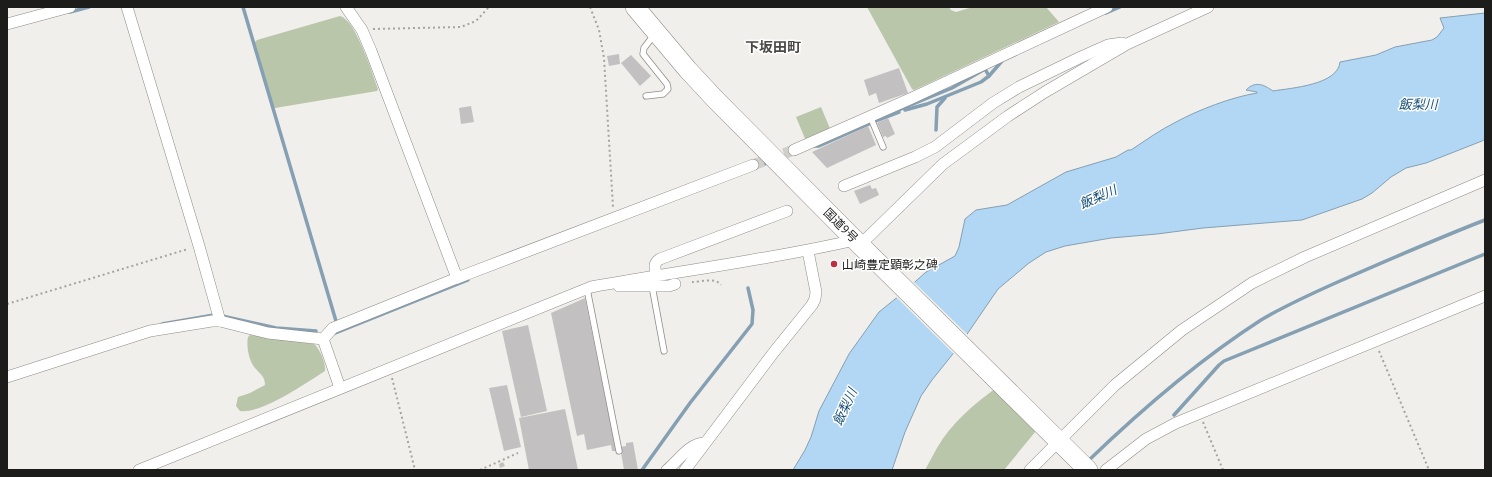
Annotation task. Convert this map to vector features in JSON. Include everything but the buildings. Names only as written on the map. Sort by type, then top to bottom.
[{"type":"highway","name":"国道9号","points":[[635,7],[688,70],[715,99],[860,245],[1088,470]]},
{"type":"street","points":[[7,24],[70,7]]},
{"type":"street","points":[[127,7],[220,321]]},
{"type":"street","points":[[346,7],[362,30],[457,278]]},
{"type":"street","points":[[794,150],[871,120],[1107,7]]},
{"type":"street","points":[[139,470],[587,289],[656,275],[808,251],[860,245],[943,164],[982,134],[1045,92],[1127,44],[1208,7]]},
{"type":"street","points":[[844,186],[915,157],[935,147],[993,103],[1019,87],[1108,45],[1122,43],[1127,44]]},
{"type":"street","points":[[323,339],[333,328],[457,278],[753,164]]},
{"type":"street","points":[[1030,470],[1061,443],[1110,390],[1135,368],[1182,330],[1252,283],[1305,257],[1485,180]]},
{"type":"street","points":[[656,275],[654,265],[660,259],[787,211]]},
{"type":"street","points":[[685,470],[704,443],[812,305],[816,292],[808,251]]},
{"type":"street","points":[[603,285],[631,287],[669,286],[676,284]]},
{"type":"street","points":[[1106,470],[1146,440],[1176,423],[1485,296]]},
{"type":"street","points":[[7,377],[150,331],[220,321],[268,333],[323,339]]},
{"type":"street","points":[[323,339],[340,388]]},
{"type":"street","points":[[668,470],[693,445],[704,443]]},
{"type":"lane","points":[[646,96],[663,94],[668,89],[667,84],[644,57],[644,48],[656,32]]},
{"type":"lane","points":[[871,120],[883,147]]},
{"type":"lane","points":[[652,286],[664,351]]},
{"type":"lane","points":[[587,289],[619,450]]},
{"type":"path","points":[[362,30],[461,27],[476,21],[488,7]]},
{"type":"path","points":[[590,7],[599,30],[604,58],[614,218]]},
{"type":"path","points":[[7,304],[199,246]]},
{"type":"path","points":[[676,284],[715,281],[720,282],[721,285]]},
{"type":"path","points":[[1375,341],[1429,470]]},
{"type":"path","points":[[390,369],[415,470]]},
{"type":"path","points":[[1199,414],[1223,470]]},
{"type":"path","points":[[480,470],[518,453]]},
{"type":"green space","points":[[867,7],[949,7],[951,10],[956,12],[973,7],[1046,7],[1059,22],[914,90],[912,89]]},
{"type":"green space","points":[[340,16],[352,27],[363,48],[378,89],[377,91],[275,108],[273,107],[255,42],[257,40]]},
{"type":"green space","points":[[821,107],[831,131],[806,141],[796,117]]},
{"type":"green space","points":[[250,335],[314,344],[322,357],[325,365],[325,371],[296,390],[272,403],[249,411],[240,411],[236,406],[238,397],[250,393],[265,385],[263,377],[253,365],[248,353],[247,345],[248,337]]},
{"type":"green space","points":[[999,386],[1040,426],[1004,470],[925,470],[937,448],[957,421],[981,399]]},
{"type":"water","name":"飯梨川","points":[[1485,13],[1485,139],[1426,163],[1406,168],[1391,177],[1372,193],[1362,199],[1302,220],[1203,228],[1111,238],[1065,246],[1046,252],[1029,263],[998,289],[961,343],[907,289],[926,272],[955,256],[959,247],[965,219],[976,210],[1007,205],[1066,172],[1116,157],[1128,150],[1131,150],[1170,125],[1194,113],[1215,104],[1257,93],[1246,90],[1253,85],[1259,84],[1273,91],[1312,84],[1331,76],[1337,70],[1340,62],[1376,55],[1395,47],[1432,40],[1437,37],[1444,28],[1440,18]]},
{"type":"water","name":"飯梨川","points":[[905,291],[960,345],[921,396],[905,432],[892,470],[793,470],[811,437],[819,411],[849,354],[879,312]]},
{"type":"pier","points":[[913,281],[969,336],[955,355],[895,296]]},
{"type":"waterway","points":[[70,12],[89,7]]},
{"type":"waterway","points":[[243,7],[336,321]]},
{"type":"waterway","points":[[1106,13],[1120,7]]},
{"type":"waterway","points":[[905,110],[927,104],[981,82],[989,76],[1002,61]]},
{"type":"waterway","points":[[896,111],[952,88],[985,69],[989,76]]},
{"type":"waterway","points":[[936,130],[937,107],[945,98]]},
{"type":"waterway","points":[[813,146],[819,146],[899,112]]},
{"type":"waterway","points":[[781,158],[794,153]]},
{"type":"waterway","points":[[755,167],[770,162]]},
{"type":"waterway","points":[[1088,461],[1171,386],[1238,335],[1261,320],[1290,304],[1330,286],[1485,220]]},
{"type":"waterway","points":[[1174,415],[1224,361],[1485,254]]},
{"type":"waterway","points":[[333,334],[468,280]]},
{"type":"waterway","points":[[642,470],[690,403],[752,324],[753,310],[748,288]]},
{"type":"waterway","points":[[162,324],[214,315]]},
{"type":"waterway","points":[[222,316],[276,328],[316,331]]},
{"type":"tunnel","points":[[753,165],[794,150]]},
{"type":"place","name":"山崎豊定顕彰之碑","points":[[834,264]]},
{"type":"district","name":"下坂田町","points":[[773,47]]}]
